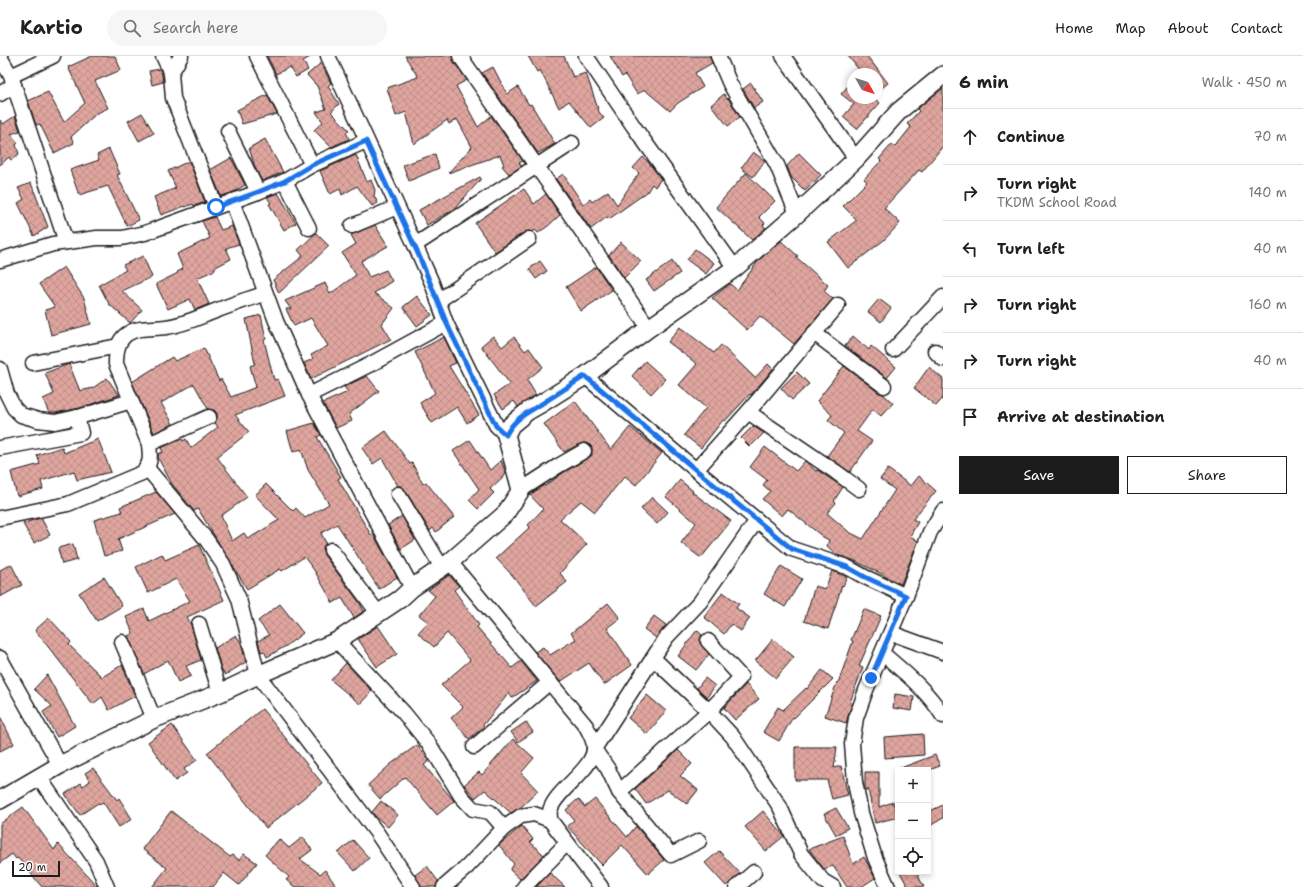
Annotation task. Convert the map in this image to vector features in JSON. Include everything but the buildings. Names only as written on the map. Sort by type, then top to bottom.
[{"type":"street","points":[[0,94],[12,80],[53,56]]},
{"type":"street","points":[[163,56],[171,73],[173,98],[216,207]]},
{"type":"street","points":[[171,73],[181,56]]},
{"type":"street","points":[[257,56],[312,165]]},
{"type":"street","points":[[328,56],[415,245],[446,322],[496,426],[506,435],[521,490]]},
{"type":"street","points":[[460,56],[649,328]]},
{"type":"street","points":[[586,56],[735,268]]},
{"type":"street","points":[[718,56],[730,84],[777,165],[797,214]]},
{"type":"street","points":[[783,56],[856,159]]},
{"type":"street","points":[[0,57],[12,80],[66,242]]},
{"type":"street","points":[[506,435],[511,425],[528,411],[542,404],[585,376],[649,328],[735,268],[797,214],[856,159],[899,111],[943,75]]},
{"type":"street","points":[[228,131],[258,192]]},
{"type":"street","points":[[0,260],[53,244],[97,238],[122,238],[145,233],[285,181],[312,165],[366,141]]},
{"type":"street","points":[[415,245],[572,143]]},
{"type":"street","points":[[285,181],[309,228]]},
{"type":"street","points":[[232,201],[265,294],[309,395],[412,588]]},
{"type":"street","points":[[352,226],[398,207]]},
{"type":"street","points":[[438,301],[529,239]]},
{"type":"street","points":[[0,518],[68,504],[142,473],[147,468],[150,463],[149,444],[116,364],[118,346],[126,335],[139,329],[166,328],[189,323],[243,300],[265,294]]},
{"type":"street","points":[[893,350],[943,297]]},
{"type":"street","points":[[696,470],[748,412],[838,305]]},
{"type":"street","points":[[309,395],[371,364],[446,322]]},
{"type":"street","points":[[814,333],[884,386]]},
{"type":"street","points":[[33,363],[118,346]]},
{"type":"street","points":[[0,369],[7,394],[14,408],[21,415],[38,420],[55,422],[131,401]]},
{"type":"street","points":[[585,376],[792,549],[847,567],[906,596]]},
{"type":"street","points":[[748,412],[859,489]]},
{"type":"street","points":[[0,448],[81,433],[77,417]]},
{"type":"street","points":[[149,444],[210,417]]},
{"type":"street","points":[[0,800],[60,765],[154,719],[220,693],[337,641],[378,612],[400,599],[412,588],[445,564],[505,514],[521,490],[584,451]]},
{"type":"street","points":[[147,468],[206,539],[224,564],[239,599],[258,675],[377,833],[413,887]]},
{"type":"street","points":[[398,494],[445,564],[550,682],[586,726],[591,736],[594,749],[608,769],[619,792],[671,855],[699,841]]},
{"type":"street","points":[[888,887],[875,858],[861,813],[855,782],[852,744],[856,718],[866,690],[906,596],[930,532],[943,511]]},
{"type":"street","points":[[550,820],[550,808],[590,761],[594,749],[666,638],[700,602],[757,520]]},
{"type":"street","points":[[331,550],[378,612]]},
{"type":"street","points":[[198,624],[220,693]]},
{"type":"street","points":[[891,632],[943,652]]},
{"type":"street","points":[[337,641],[404,713],[429,744],[460,796],[473,809],[490,812],[504,828]]},
{"type":"street","points":[[619,792],[709,711],[741,677],[708,641]]},
{"type":"street","points":[[122,642],[154,719]]},
{"type":"street","points":[[882,653],[920,686],[937,706],[943,716]]},
{"type":"street","points":[[0,658],[60,765]]},
{"type":"street","points":[[653,658],[709,711],[733,737],[780,807],[801,854],[823,880],[833,887]]},
{"type":"street","points":[[474,747],[550,682]]},
{"type":"street","points":[[39,777],[96,861],[108,887]]},
{"type":"street","points":[[444,887],[467,867],[504,828],[521,816],[534,814],[550,820],[601,887]]},
{"type":"street","points":[[524,887],[567,844]]},
{"type":"street","points":[[737,887],[754,872]]},
{"type":"route","points":[[216,207],[285,181],[312,165],[366,141],[398,207],[432,283],[446,322],[496,426],[506,435],[511,425],[528,411],[542,404],[585,376],[792,549],[847,567],[906,596],[871,678]]}]
